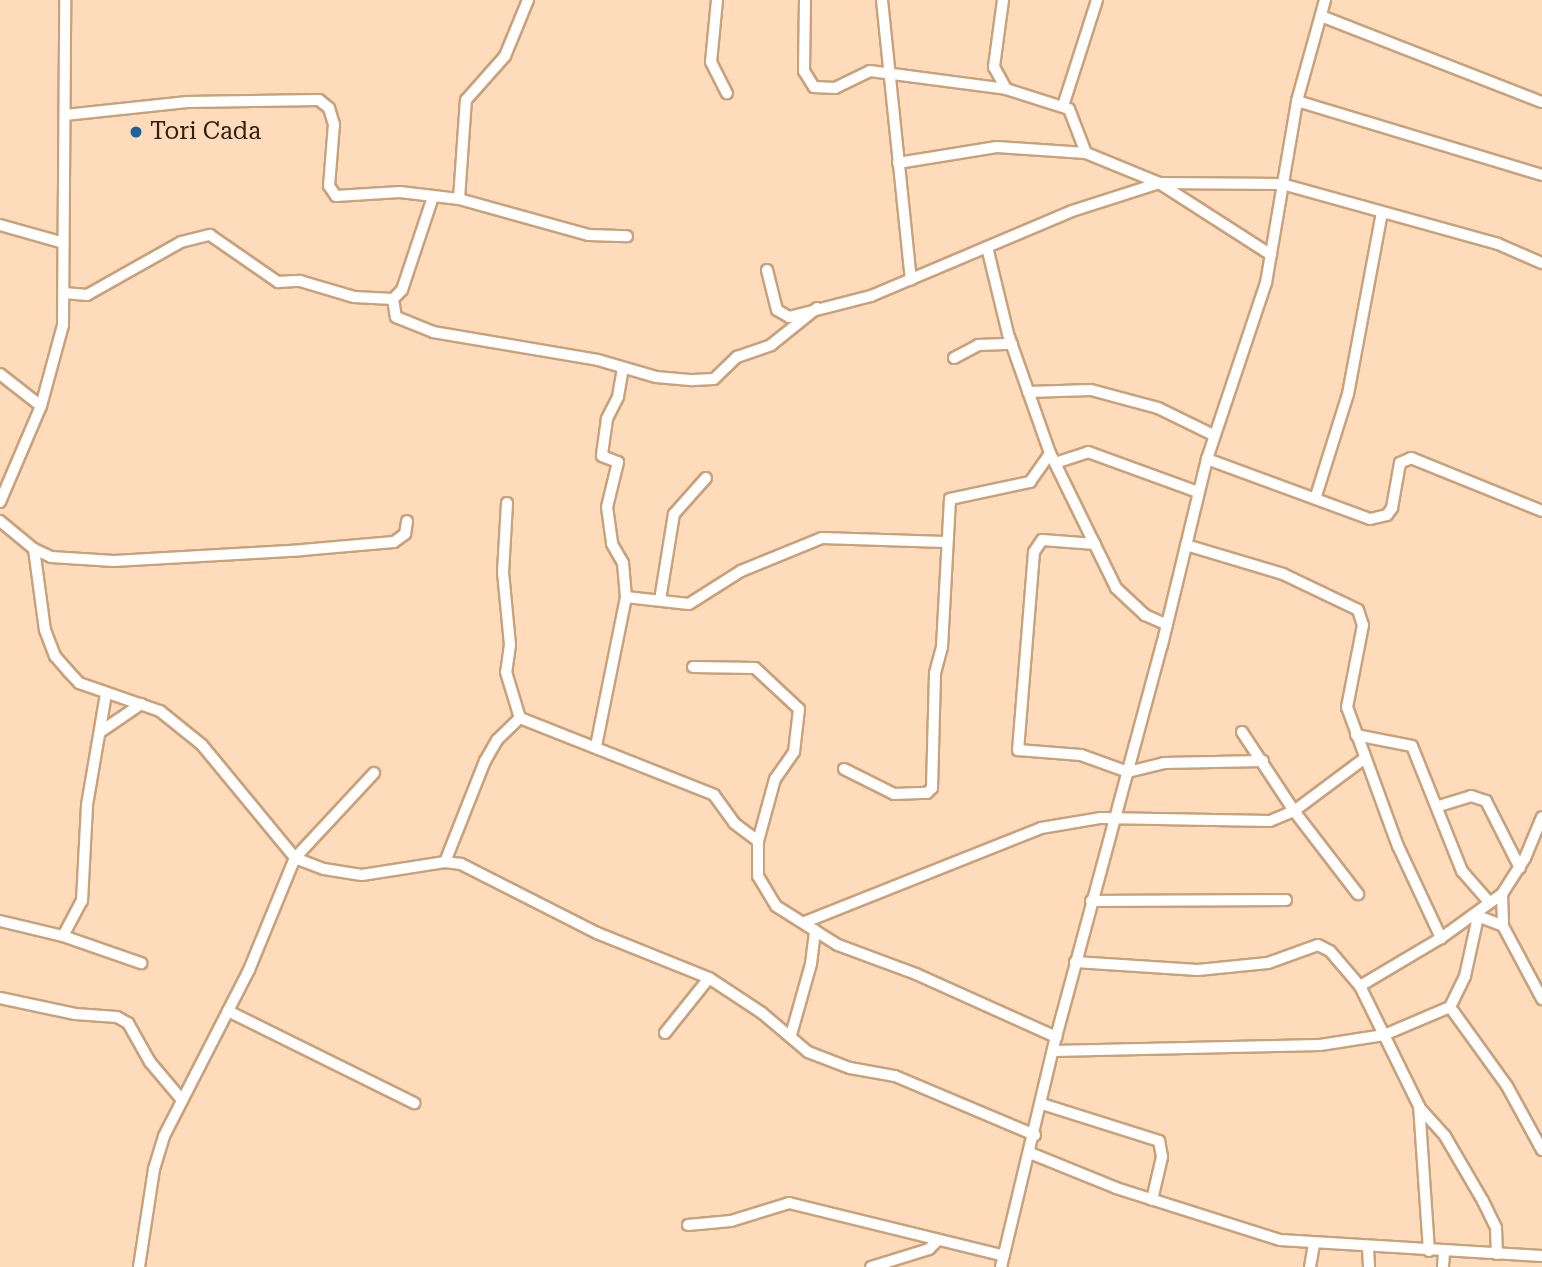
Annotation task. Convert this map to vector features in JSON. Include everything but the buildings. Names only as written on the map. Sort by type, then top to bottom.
[{"type":"street","points":[[0,502],[41,407],[64,325],[65,0]]},
{"type":"street","points":[[459,200],[466,100],[505,56],[528,0]]},
{"type":"street","points":[[717,0],[711,62],[727,93]]},
{"type":"street","points":[[805,0],[804,71],[814,87],[826,90],[870,71],[1006,89],[1063,106],[1074,115],[1086,153]]},
{"type":"street","points":[[882,0],[887,72],[911,281]]},
{"type":"street","points":[[1003,0],[994,67],[1006,89]]},
{"type":"street","points":[[1063,106],[1097,0]]},
{"type":"street","points":[[1001,1267],[1075,962],[1129,772],[1206,459],[1259,303],[1271,255],[1297,101],[1325,0]]},
{"type":"street","points":[[1321,16],[1542,102]]},
{"type":"street","points":[[65,115],[187,102],[319,100],[329,108],[334,124],[330,193],[459,200],[589,235],[627,236]]},
{"type":"street","points":[[1297,101],[1542,175]]},
{"type":"street","points":[[898,163],[997,147],[1086,153],[1159,183],[1271,255]]},
{"type":"street","points":[[767,270],[781,316],[871,296],[1072,211],[1159,183],[1282,184],[1499,244],[1542,263]]},
{"type":"street","points":[[64,293],[87,296],[181,242],[210,235],[278,282],[300,281],[354,297],[393,299],[402,290],[433,197]]},
{"type":"street","points":[[1316,496],[1348,394],[1382,212]]},
{"type":"street","points":[[0,225],[64,243]]},
{"type":"street","points":[[987,247],[1012,344],[1053,458],[1116,588],[1144,615],[1167,625]]},
{"type":"street","points":[[393,299],[396,317],[433,332],[670,379],[714,379],[737,357],[771,345],[818,307]]},
{"type":"street","points":[[954,358],[978,345],[1012,344]]},
{"type":"street","points":[[596,746],[626,597],[623,564],[612,544],[607,507],[618,462],[602,456],[607,419],[618,397],[623,368]]},
{"type":"street","points":[[0,374],[41,407]]},
{"type":"street","points":[[1028,392],[1091,390],[1158,408],[1213,435]]},
{"type":"street","points":[[844,769],[894,794],[927,793],[933,788],[935,673],[942,647],[945,542],[950,499],[1030,482],[1053,458],[1088,452],[1198,492]]},
{"type":"street","points":[[1206,459],[1378,519],[1392,508],[1400,463],[1411,458],[1542,511]]},
{"type":"street","points":[[660,600],[674,514],[705,478]]},
{"type":"street","points":[[507,503],[503,572],[510,645],[506,672],[520,718]]},
{"type":"street","points":[[0,522],[34,549],[51,557],[114,561],[394,542],[405,534],[407,520]]},
{"type":"street","points":[[626,597],[689,604],[741,571],[822,538],[945,542]]},
{"type":"street","points":[[1095,544],[1042,540],[1034,552],[1016,742],[1023,753],[1082,755],[1129,772],[1164,763],[1263,761]]},
{"type":"street","points":[[1185,545],[1283,573],[1358,610],[1363,625],[1347,696],[1356,735],[1441,938]]},
{"type":"street","points":[[34,549],[46,630],[55,656],[79,683],[160,711],[202,745],[295,858],[324,869],[362,875],[445,862],[485,873],[597,933],[709,978],[791,1035],[808,1052],[850,1068],[895,1076],[1035,1135]]},
{"type":"street","points":[[693,667],[755,668],[799,709],[794,752],[775,779],[758,841],[761,885],[776,906],[838,945],[916,974],[1056,1037]]},
{"type":"street","points":[[63,936],[82,901],[87,805],[106,694]]},
{"type":"street","points":[[99,733],[141,704]]},
{"type":"street","points":[[520,718],[714,795],[734,823],[758,841]]},
{"type":"street","points":[[445,862],[485,761],[497,740],[520,718]]},
{"type":"street","points":[[1242,732],[1294,811],[1358,894]]},
{"type":"street","points":[[1356,735],[1412,746],[1439,806],[1462,870],[1489,902]]},
{"type":"street","points":[[805,922],[1041,828],[1116,818],[1270,821],[1294,811],[1365,758]]},
{"type":"street","points":[[139,1267],[154,1169],[182,1100],[228,1011],[295,858],[374,773]]},
{"type":"street","points":[[1439,806],[1471,796],[1486,801],[1520,868]]},
{"type":"street","points":[[1360,986],[1441,938],[1502,894],[1520,868],[1542,817]]},
{"type":"street","points":[[1502,894],[1503,926],[1542,1001]]},
{"type":"street","points":[[1091,901],[1286,900]]},
{"type":"street","points":[[1475,915],[1503,926]]},
{"type":"street","points":[[1053,1051],[1320,1045],[1384,1035],[1450,1007],[1465,976],[1475,915]]},
{"type":"street","points":[[0,921],[63,936],[141,963]]},
{"type":"street","points":[[791,1035],[811,964],[815,930]]},
{"type":"street","points":[[1075,962],[1198,970],[1268,963],[1318,945],[1350,971],[1360,986],[1419,1107],[1445,1136],[1483,1201],[1496,1228],[1497,1254]]},
{"type":"street","points":[[665,1033],[709,978]]},
{"type":"street","points":[[0,998],[75,1014],[117,1017],[128,1023],[150,1062],[182,1100]]},
{"type":"street","points":[[1450,1007],[1507,1086],[1542,1150]]},
{"type":"street","points":[[228,1011],[414,1103]]},
{"type":"street","points":[[1042,1104],[1159,1141],[1162,1157],[1152,1200]]},
{"type":"street","points":[[1419,1107],[1429,1251]]},
{"type":"street","points":[[1030,1153],[1216,1223],[1314,1245],[1542,1256]]},
{"type":"street","points":[[688,1225],[731,1221],[789,1203],[936,1242],[1004,1256]]},
{"type":"street","points":[[870,1267],[929,1249],[936,1242]]},
{"type":"street","points":[[1310,1267],[1314,1245]]},
{"type":"street","points":[[1368,1248],[1369,1267]]},
{"type":"street","points":[[1443,1267],[1444,1251]]},
{"type":"place","name":"Tori Cada","points":[[136,132]]}]
